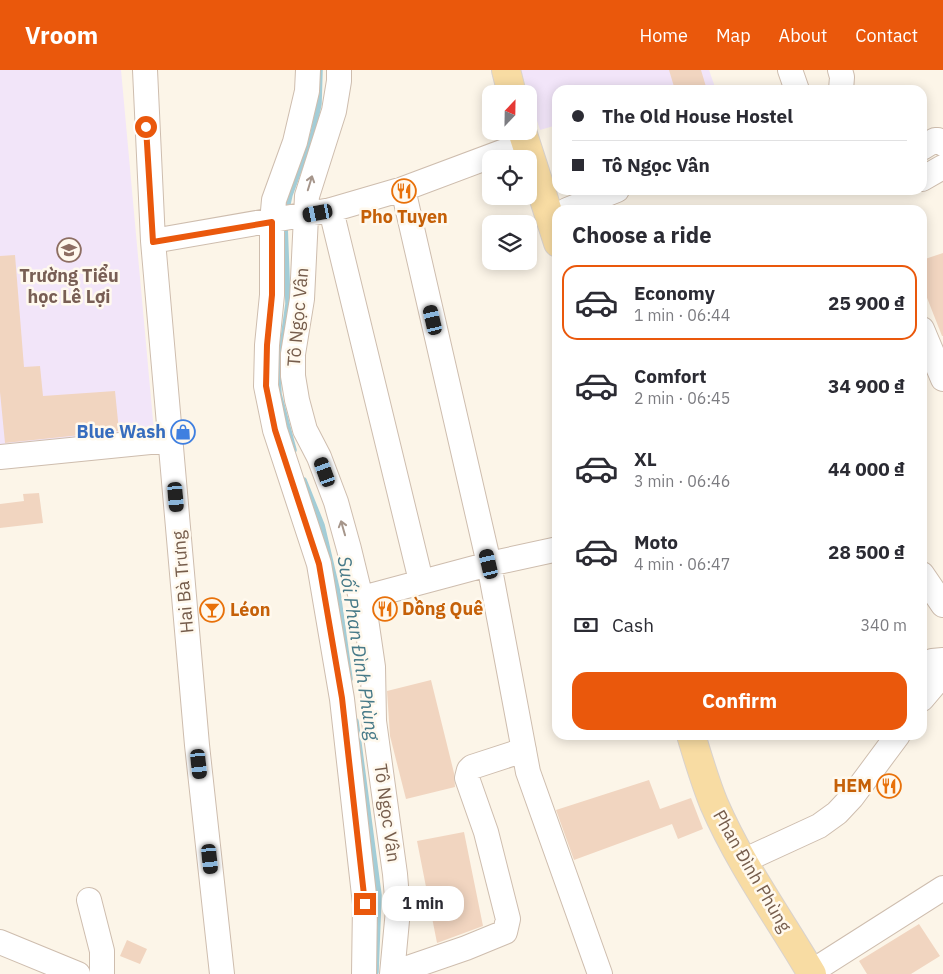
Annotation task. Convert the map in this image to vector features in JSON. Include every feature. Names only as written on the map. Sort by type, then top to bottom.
[{"type":"main road","points":[[506,70],[510,85]]},
{"type":"main road","points":[[525,140],[554,205]]},
{"type":"main road","name":"Phan Đình Phùng","points":[[693,740],[714,804],[743,861],[812,973]]},
{"type":"street","name":"Hai Bà Trưng","points":[[145,70],[153,242],[197,745],[222,974]]},
{"type":"street","name":"Tô Ngọc Vân","points":[[308,70],[307,91],[295,142],[274,200],[272,222],[272,295],[267,345],[266,386],[275,430],[319,564],[342,698],[365,904],[364,974]]},
{"type":"street","name":"Tô Ngọc Vân","points":[[339,70],[334,112],[308,189],[303,216],[302,299],[293,354],[292,376],[305,430],[319,458],[336,502],[362,598],[373,667],[374,720],[395,874],[398,910],[392,973]]},
{"type":"street","points":[[790,70],[795,85]]},
{"type":"street","points":[[840,70],[841,85]]},
{"type":"street","points":[[153,242],[331,210],[403,189],[517,140]]},
{"type":"street","points":[[927,145],[934,140],[938,140],[943,144]]},
{"type":"street","points":[[927,177],[943,167]]},
{"type":"street","points":[[403,189],[489,564],[528,772],[600,974]]},
{"type":"street","points":[[579,205],[604,195]]},
{"type":"street","points":[[331,210],[420,581]]},
{"type":"street","points":[[927,342],[943,379]]},
{"type":"street","points":[[0,457],[170,440]]},
{"type":"street","points":[[362,598],[420,581],[552,550]]},
{"type":"street","points":[[927,581],[943,605]]},
{"type":"street","points":[[927,664],[943,660]]},
{"type":"street","points":[[927,693],[943,674]]},
{"type":"street","points":[[743,861],[819,826],[836,813],[872,771],[894,740]]},
{"type":"street","points":[[392,973],[466,948],[505,932],[508,919],[486,832],[467,778],[472,767],[524,750]]},
{"type":"street","points":[[812,973],[943,888]]},
{"type":"street","points":[[89,900],[102,951],[102,974]]},
{"type":"street","points":[[0,942],[78,974]]},
{"type":"shaded area","name":"Trường Tiểu học Lê Lợi","points":[[0,70],[121,70],[154,431],[0,448]]},
{"type":"shaded area","points":[[521,70],[709,70],[714,85],[552,85],[552,126],[540,130],[538,124],[538,85],[526,85]]},
{"type":"building","points":[[669,70],[701,70],[706,85],[674,85]]},
{"type":"building","points":[[943,253],[943,336],[927,298],[927,258]]},
{"type":"building","points":[[15,255],[24,367],[40,366],[43,396],[115,391],[119,431],[5,443],[0,392],[0,256]]},
{"type":"building","points":[[39,493],[43,523],[0,528],[0,504],[24,501],[23,494]]},
{"type":"building","points":[[431,680],[454,773],[455,787],[406,799],[390,736],[387,691]]},
{"type":"building","points":[[649,780],[660,809],[691,798],[703,829],[678,839],[672,824],[574,860],[556,810]]},
{"type":"building","points":[[464,832],[483,926],[437,943],[417,841]]},
{"type":"building","points":[[919,924],[940,956],[911,974],[867,974],[859,961]]},
{"type":"building","points":[[127,940],[147,949],[140,964],[120,956]]},
{"type":"waterway","name":"Suối Phan Đình Phùng","points":[[286,213],[290,195],[313,133],[319,104],[320,70]]},
{"type":"waterway","name":"Suối Phan Đình Phùng","points":[[285,224],[288,304],[278,375],[279,394],[294,450]]},
{"type":"waterway","name":"Suối Phan Đình Phùng","points":[[304,480],[322,525],[338,593],[350,679]]},
{"type":"waterway","name":"Suối Phan Đình Phùng","points":[[356,721],[379,895],[376,972]]},
{"type":"place","name":"Pho Tuyen","points":[[404,191]]},
{"type":"place","name":"Trường Tiểu học Lê Lợi","points":[[69,250]]},
{"type":"place","name":"Blue Wash","points":[[183,432]]},
{"type":"place","name":"Dồng Quê","points":[[385,609]]},
{"type":"place","name":"Léon","points":[[212,610]]},
{"type":"place","name":"HEM","points":[[889,786]]},
{"type":"route","points":[[146,127],[153,242],[272,222],[272,295],[267,345],[266,386],[275,430],[319,564],[342,698],[365,904]]}]
